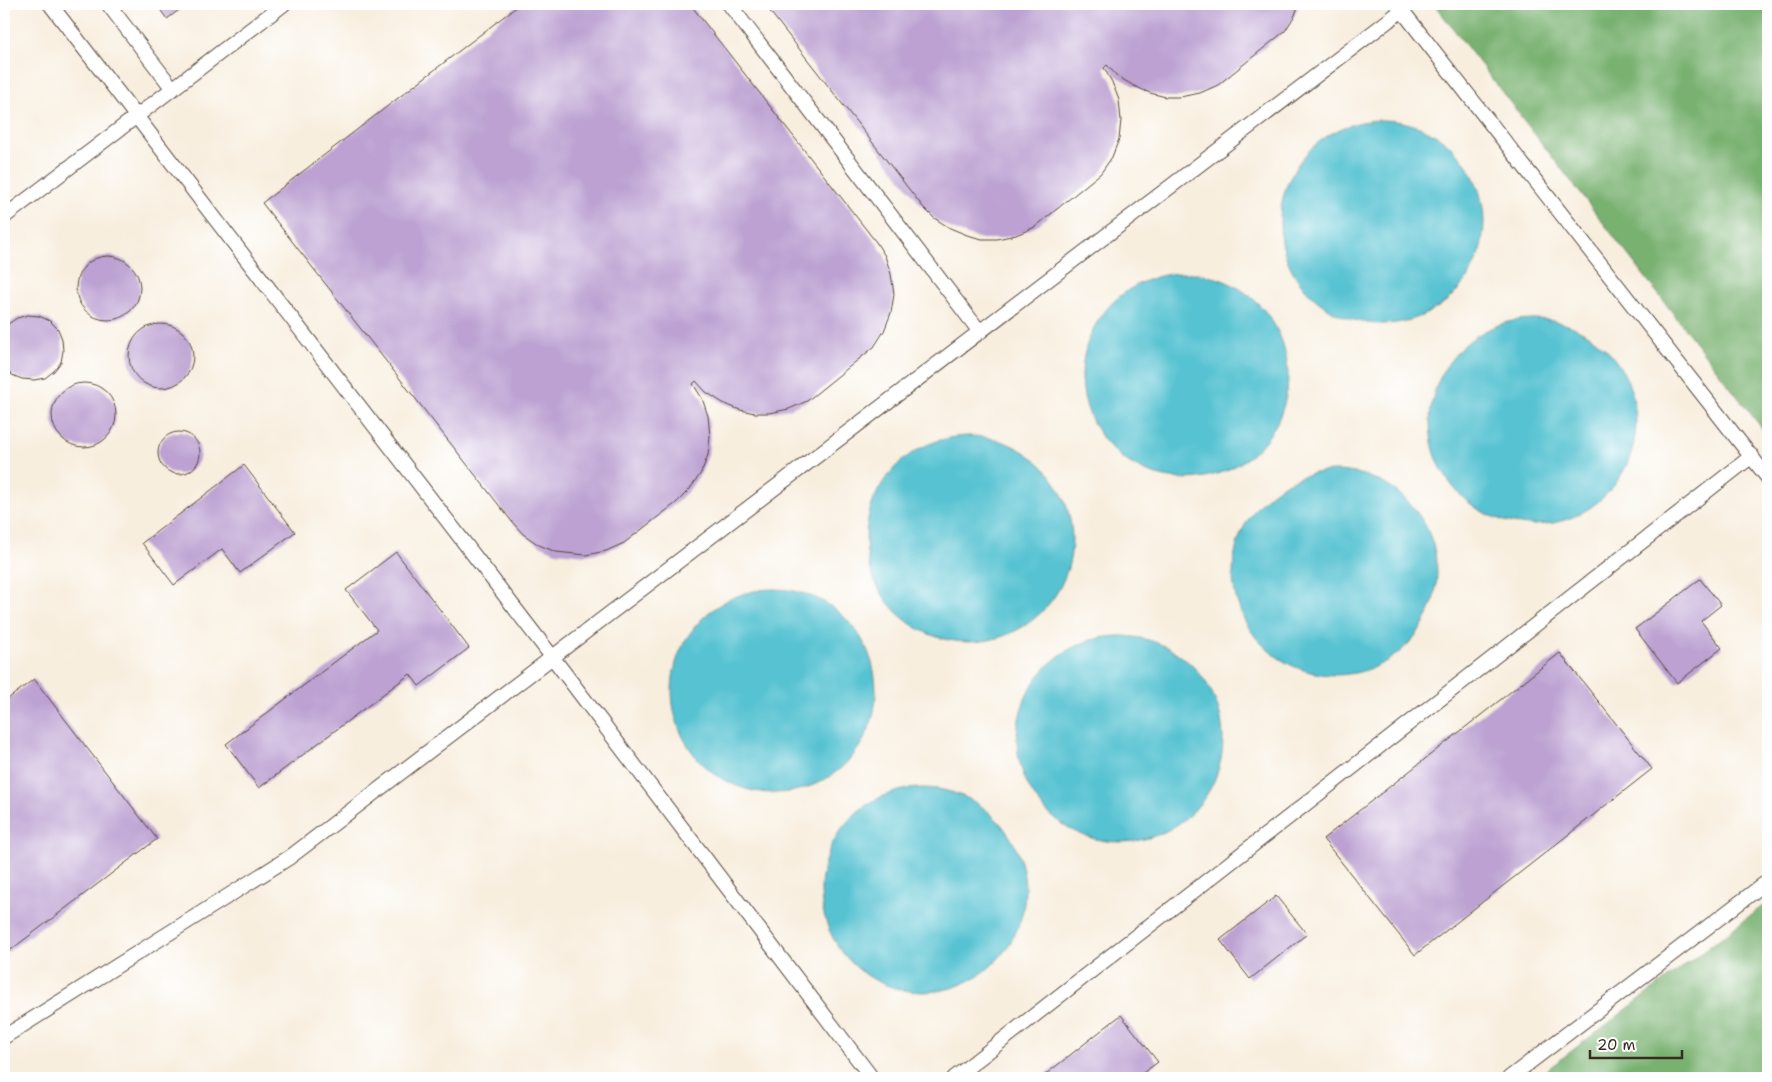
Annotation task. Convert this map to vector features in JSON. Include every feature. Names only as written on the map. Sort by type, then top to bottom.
[{"type":"lane","points":[[50,4],[553,658],[872,1078]]},
{"type":"lane","points":[[108,4],[173,89]]},
{"type":"lane","points":[[4,217],[284,4]]},
{"type":"lane","points":[[729,4],[980,332]]},
{"type":"lane","points":[[4,1037],[290,857],[980,332],[1399,7],[1768,478]]},
{"type":"lane","points":[[954,1078],[1752,456]]},
{"type":"lane","points":[[1509,1078],[1768,881]]},
{"type":"green space","points":[[1434,4],[1768,4],[1768,436]]},
{"type":"green space","points":[[1768,902],[1768,1078],[1536,1078]]},
{"type":"water","points":[[1372,120],[1392,120],[1421,127],[1447,143],[1461,157],[1477,183],[1483,202],[1483,242],[1477,261],[1461,287],[1447,301],[1421,317],[1412,320],[1392,324],[1372,324],[1343,317],[1317,301],[1303,287],[1287,261],[1284,252],[1280,232],[1280,212],[1287,183],[1303,157],[1317,143],[1343,127],[1352,124]]},
{"type":"water","points":[[1185,273],[1205,275],[1224,281],[1258,303],[1280,337],[1286,356],[1288,376],[1286,396],[1280,415],[1258,449],[1224,471],[1205,477],[1185,479],[1165,477],[1146,471],[1112,449],[1090,415],[1084,396],[1082,376],[1084,356],[1090,337],[1112,303],[1146,281],[1165,275]]},
{"type":"water","points":[[1533,319],[1553,321],[1572,327],[1606,349],[1628,383],[1634,402],[1636,422],[1634,442],[1628,461],[1606,495],[1572,517],[1553,523],[1533,525],[1513,523],[1494,517],[1460,495],[1438,461],[1432,442],[1430,422],[1432,402],[1438,383],[1460,349],[1494,327],[1513,321]]},
{"type":"water","points":[[969,436],[989,438],[1008,444],[1034,460],[1048,474],[1064,500],[1070,519],[1072,539],[1070,559],[1064,578],[1048,604],[1034,618],[1008,634],[989,640],[969,642],[949,640],[930,634],[904,618],[890,604],[874,578],[868,559],[866,539],[868,519],[874,500],[890,474],[904,460],[930,444],[949,438]]},
{"type":"water","points":[[1325,471],[1345,471],[1374,478],[1400,494],[1414,508],[1430,534],[1436,553],[1436,593],[1430,612],[1414,638],[1400,652],[1374,668],[1365,671],[1345,675],[1325,675],[1296,668],[1270,652],[1256,638],[1240,612],[1237,603],[1233,583],[1233,563],[1240,534],[1256,508],[1270,494],[1296,478],[1305,475]]},
{"type":"water","points":[[764,589],[784,589],[813,596],[839,612],[853,626],[869,652],[875,671],[875,711],[869,730],[853,756],[839,770],[813,786],[804,789],[784,793],[764,793],[735,786],[709,770],[695,756],[679,730],[676,721],[672,701],[672,681],[679,652],[695,626],[709,612],[735,596],[744,593]]},
{"type":"water","points":[[1120,636],[1140,638],[1159,644],[1193,666],[1215,700],[1221,719],[1223,739],[1221,759],[1215,778],[1193,812],[1159,834],[1140,840],[1120,842],[1100,840],[1081,834],[1047,812],[1025,778],[1019,759],[1017,739],[1019,719],[1025,700],[1047,666],[1081,644],[1100,638]]},
{"type":"water","points":[[913,788],[933,788],[962,795],[988,811],[1002,825],[1018,851],[1025,880],[1025,900],[1018,929],[1002,955],[988,969],[962,985],[953,988],[933,992],[913,992],[884,985],[858,969],[844,955],[828,929],[825,920],[821,900],[821,880],[828,851],[844,825],[858,811],[884,795],[893,792]]},
{"type":"building","points":[[156,4],[187,4],[167,19]]},
{"type":"building","points":[[520,4],[690,4],[876,242],[885,256],[891,274],[894,294],[891,313],[884,331],[874,347],[807,401],[789,409],[769,413],[740,410],[723,403],[706,392],[696,381],[693,384],[702,398],[708,416],[710,436],[708,455],[701,473],[690,489],[676,503],[624,543],[606,551],[586,555],[556,552],[539,545],[523,534],[262,203]]},
{"type":"building","points":[[764,4],[1299,4],[1295,15],[1285,31],[1218,85],[1200,93],[1180,97],[1166,97],[1150,93],[1117,76],[1107,65],[1104,68],[1119,100],[1121,120],[1119,139],[1112,157],[1101,173],[1035,227],[1016,235],[997,239],[982,239],[950,228],[934,218],[923,207]]},
{"type":"building","points":[[102,256],[114,256],[131,265],[138,276],[140,288],[138,300],[131,311],[114,320],[102,320],[90,315],[81,306],[76,294],[76,282],[81,270],[90,261]]},
{"type":"building","points":[[28,315],[39,316],[50,321],[58,329],[62,339],[63,351],[61,362],[45,378],[34,380],[22,379],[12,375],[4,366],[4,330],[8,324],[17,318]]},
{"type":"building","points":[[155,324],[167,324],[184,333],[191,344],[193,356],[191,368],[184,379],[167,388],[155,388],[143,383],[134,374],[129,362],[129,350],[134,338],[143,329]]},
{"type":"building","points":[[78,383],[90,383],[107,392],[114,403],[116,415],[114,427],[107,438],[90,447],[78,447],[66,442],[57,433],[52,421],[52,409],[57,397],[66,388]]},
{"type":"building","points":[[179,432],[194,438],[200,453],[194,468],[179,474],[164,468],[158,453],[164,438]]},
{"type":"building","points":[[244,465],[295,532],[240,573],[222,549],[174,585],[142,543]]},
{"type":"building","points":[[396,552],[469,648],[419,686],[410,674],[259,788],[226,744],[377,630],[346,590]]},
{"type":"building","points":[[1700,579],[1721,605],[1701,621],[1722,648],[1677,683],[1635,629]]},
{"type":"building","points":[[1560,653],[1652,769],[1415,955],[1323,839]]},
{"type":"building","points":[[34,679],[157,839],[4,955],[4,702]]},
{"type":"building","points":[[1276,896],[1307,934],[1250,979],[1220,940]]},
{"type":"building","points":[[1121,1015],[1158,1062],[1136,1078],[1041,1078]]}]
